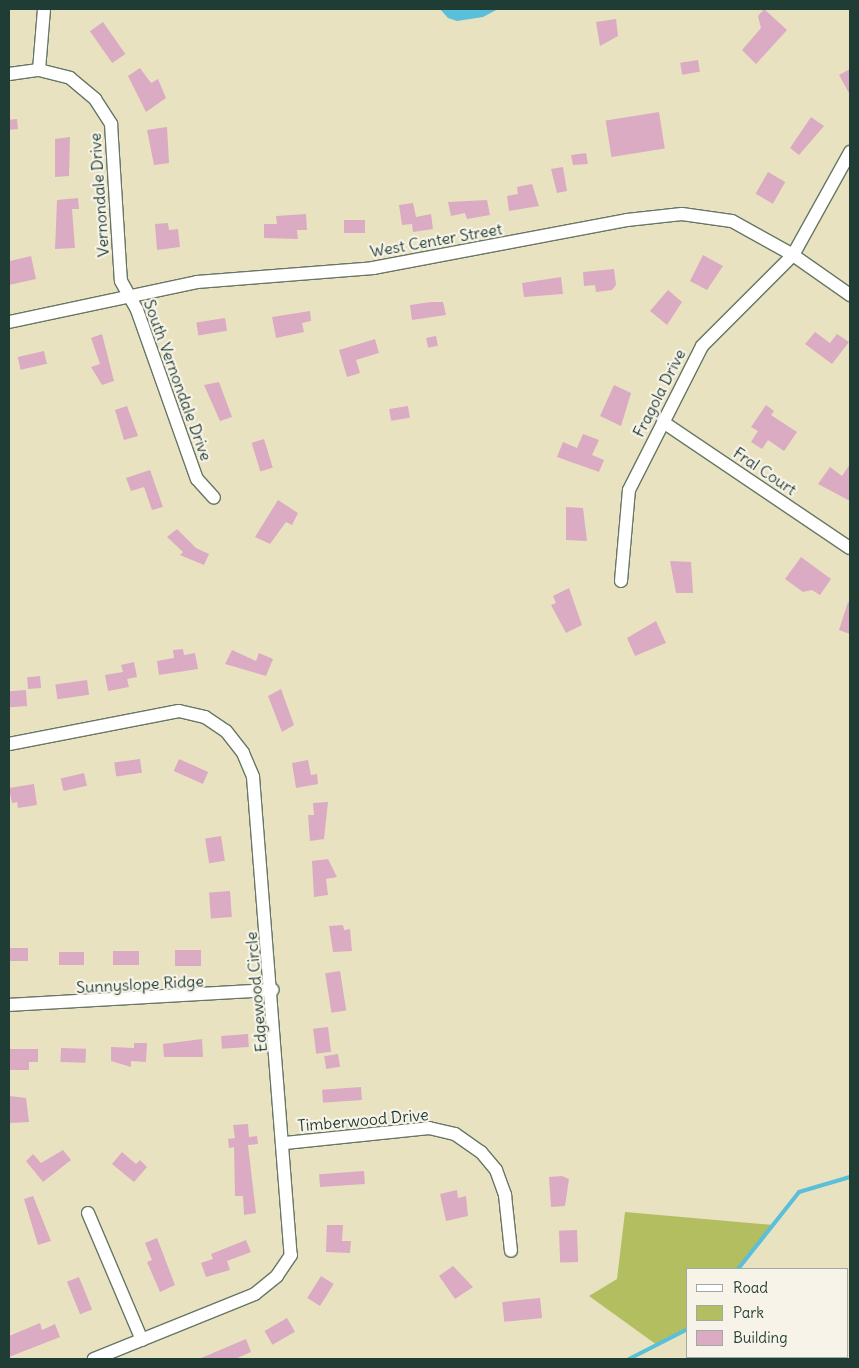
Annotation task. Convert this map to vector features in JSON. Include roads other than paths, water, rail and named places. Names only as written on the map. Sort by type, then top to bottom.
[{"type":"street","points":[[39,70],[44,9]]},
{"type":"street","name":"Vernondale Drive","points":[[9,74],[39,70],[70,78],[95,99],[111,124],[121,281],[129,297]]},
{"type":"street","name":"Fragola Drive","points":[[621,581],[629,490],[702,346],[793,255],[850,152]]},
{"type":"street","name":"West Center Street","points":[[9,322],[244,276],[373,268],[682,214],[732,221],[793,255],[850,295]]},
{"type":"street","name":"South Vernondale Drive","points":[[129,297],[185,450],[198,479],[214,498]]},
{"type":"street","name":"Fral Court","points":[[662,422],[850,548]]},
{"type":"street","name":"Edgewood Circle","points":[[9,744],[179,711],[205,717],[226,731],[243,753],[253,777],[273,990],[285,1143],[291,1254],[277,1276],[256,1294],[94,1359]]},
{"type":"street","name":"Sunnyslope Ridge","points":[[9,1005],[273,990]]},
{"type":"street","name":"Timberwood Drive","points":[[285,1143],[429,1128],[455,1134],[481,1152],[496,1170],[505,1195],[511,1251]]},
{"type":"street","points":[[88,1213],[142,1340]]},
{"type":"water","points":[[440,9],[498,9],[483,17],[457,21],[448,18]]},
{"type":"waterway","points":[[739,1268],[799,1192],[850,1177]]},
{"type":"waterway","points":[[629,1359],[686,1330]]}]
